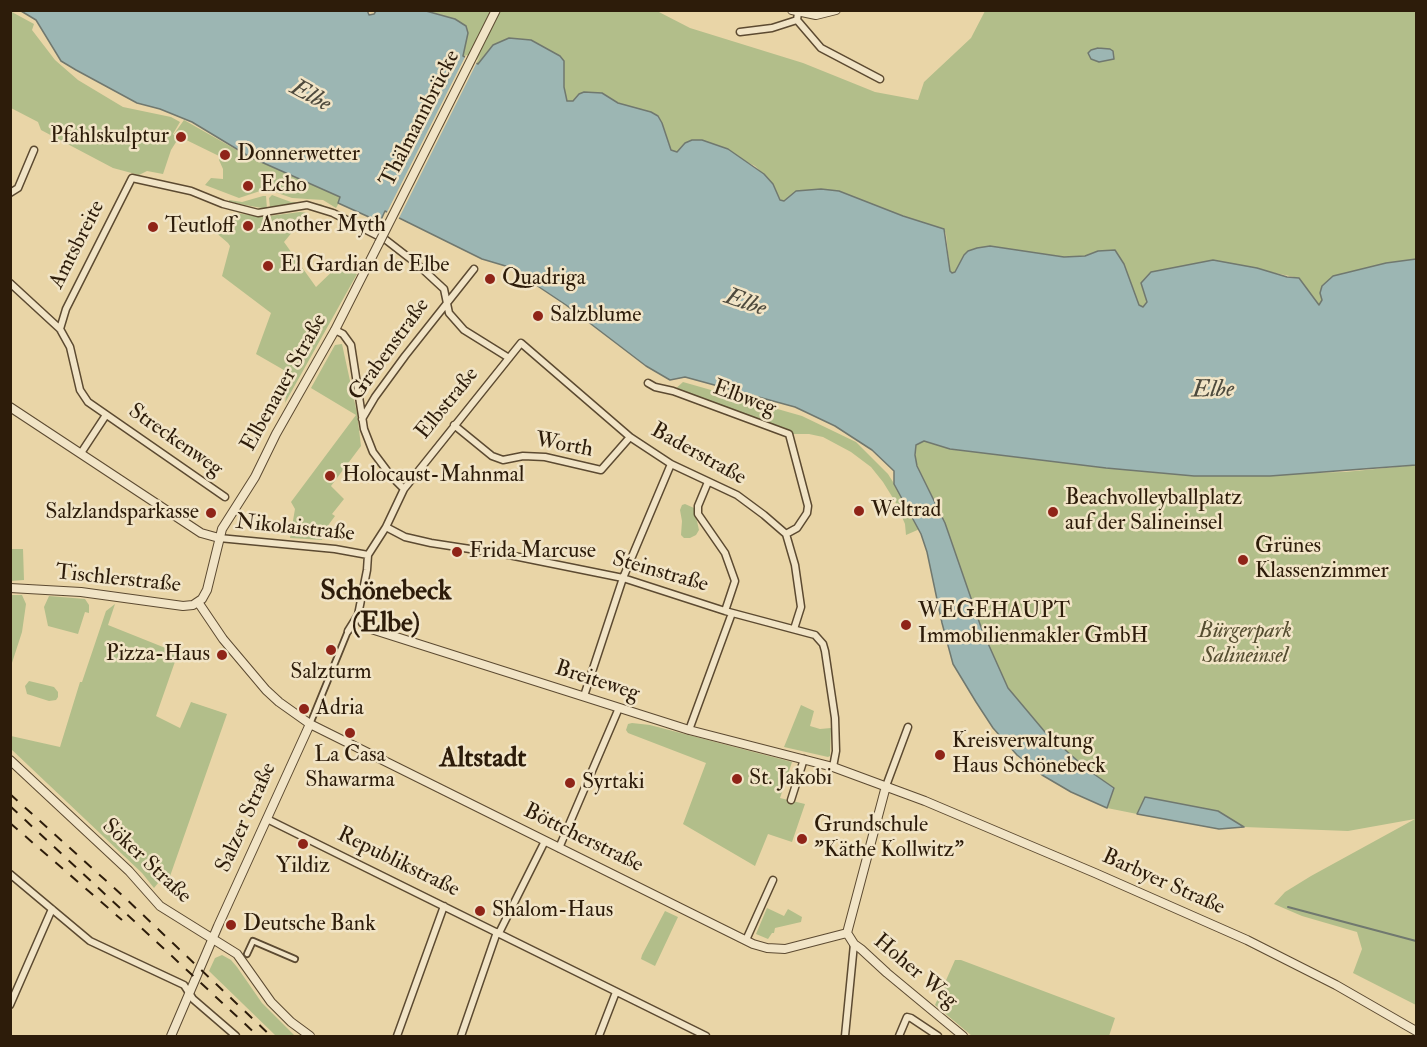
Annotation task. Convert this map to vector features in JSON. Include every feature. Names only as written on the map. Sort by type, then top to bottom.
[{"type":"street","name":"Thälmannbrücke","points":[[379,243],[496,10]]},
{"type":"street","points":[[740,32],[772,28],[796,14],[816,15],[836,10]]},
{"type":"street","points":[[796,14],[821,48],[880,79]]},
{"type":"street","points":[[10,193],[18,188],[34,150]]},
{"type":"street","name":"Amtsbreite","points":[[60,329],[66,309],[132,178],[191,191],[258,213],[307,205],[333,213],[386,240],[417,264],[444,289],[447,303]]},
{"type":"street","name":"Elbenauer Straße","points":[[198,602],[205,595],[222,529],[255,477],[276,434],[335,330],[379,243]]},
{"type":"street","name":"Grabenstraße","points":[[362,418],[375,397],[474,268]]},
{"type":"street","name":"Streckenweg","points":[[10,283],[60,329],[70,347],[83,397],[225,497]]},
{"type":"street","points":[[447,303],[449,313],[464,330],[509,358]]},
{"type":"street","points":[[335,330],[343,334],[351,345],[362,418],[373,452],[404,489]]},
{"type":"street","name":"Elbstraße","points":[[368,555],[386,527],[404,489],[520,343]]},
{"type":"street","name":"Baderstraße","points":[[520,343],[630,437],[671,464],[737,495],[786,534]]},
{"type":"street","name":"Elbweg","points":[[648,383],[789,434],[808,506],[807,513],[797,528],[786,534]]},
{"type":"street","points":[[10,407],[201,532],[219,538]]},
{"type":"street","name":"Streckenweg","points":[[81,453],[106,415]]},
{"type":"street","name":"Worth","points":[[454,425],[492,456],[503,460],[523,456],[545,457],[601,470],[630,437]]},
{"type":"street","points":[[584,696],[623,578],[671,464]]},
{"type":"street","points":[[689,730],[728,612],[735,581],[725,553],[698,514],[698,506],[708,482]]},
{"type":"street","name":"Steinstraße","points":[[386,527],[405,537],[431,543],[509,555],[623,578],[728,612],[818,637],[825,651],[835,718],[836,751],[833,767]]},
{"type":"street","points":[[786,534],[795,565],[801,607],[794,629]]},
{"type":"street","name":"Nikolaistraße","points":[[219,538],[335,549],[368,555]]},
{"type":"street","points":[[310,724],[348,631],[358,615],[368,555]]},
{"type":"street","name":"Tischlerstraße","points":[[10,588],[81,592],[183,606],[198,602],[223,639],[266,690],[288,710],[310,724]]},
{"type":"street","name":"Breiteweg","points":[[358,615],[368,628],[689,730],[833,767]]},
{"type":"street","points":[[559,848],[619,708]]},
{"type":"street","name":"Salzer Straße","points":[[171,1036],[310,724]]},
{"type":"street","name":"Böttcherstraße","points":[[310,724],[746,940],[767,948],[784,949],[847,933]]},
{"type":"street","points":[[847,933],[886,786],[908,727]]},
{"type":"street","points":[[791,800],[804,759]]},
{"type":"street","name":"Söker Straße","points":[[10,760],[129,871],[160,906],[241,958],[271,1002],[291,1022],[310,1036]]},
{"type":"street","name":"Barbyer Straße","points":[[833,767],[886,786],[1074,863],[1247,940],[1336,985],[1416,1031]]},
{"type":"street","name":"Republikstraße","points":[[267,819],[706,1036]]},
{"type":"street","points":[[460,1036],[498,933],[545,841]]},
{"type":"street","points":[[10,874],[90,941],[178,981],[193,999],[236,1036]]},
{"type":"street","points":[[746,940],[773,880]]},
{"type":"street","points":[[397,1036],[444,906]]},
{"type":"street","points":[[10,1005],[52,909]]},
{"type":"street","name":"Hoher Weg","points":[[847,933],[854,944],[959,1035]]},
{"type":"street","points":[[247,954],[253,941],[295,959]]},
{"type":"street","points":[[845,1036],[854,944]]},
{"type":"street","points":[[599,1036],[616,992]]},
{"type":"street","points":[[899,1036],[907,1017],[938,1036]]},
{"type":"green space","points":[[10,11],[34,24],[32,30],[55,60],[78,80],[123,107],[171,117],[180,122],[173,134],[178,139],[171,150],[163,174],[147,171],[139,175],[113,168],[41,130],[38,122],[11,108]]},
{"type":"green space","points":[[426,11],[657,11],[690,28],[803,63],[875,92],[918,100],[924,82],[971,38],[985,11],[1416,11],[1416,259],[1386,263],[1320,293],[1322,300],[1319,305],[1299,278],[1213,260],[1141,283],[1147,302],[1143,307],[1139,305],[1124,264],[1098,251],[1085,256],[1064,257],[990,246],[968,251],[955,272],[952,273],[944,229],[839,191],[813,191],[784,201],[780,200],[773,184],[755,166],[702,140],[685,143],[677,153],[671,150],[662,123],[651,112],[618,103],[602,93],[579,94],[573,101],[567,101],[564,87],[564,61],[531,40],[509,38],[493,45],[478,64],[463,57],[431,13]]},
{"type":"green space","points":[[184,120],[242,153],[343,196],[336,208],[323,200],[292,198],[266,189],[239,198],[205,185],[211,178],[223,179],[219,156],[174,134]]},
{"type":"green space","points":[[272,195],[291,202],[321,204],[332,211],[298,203],[270,208],[269,198]]},
{"type":"green space","points":[[266,196],[267,209],[229,202],[229,200],[242,202]]},
{"type":"green space","points":[[236,213],[262,217],[308,213],[284,242],[316,287],[341,263],[357,274],[285,403],[289,373],[256,354],[271,313],[222,276],[230,246],[214,231],[226,232],[227,229],[232,229],[232,220],[235,219]]},
{"type":"green space","points":[[342,344],[357,413],[361,446],[331,486],[344,499],[332,514],[335,516],[324,531],[322,540],[290,538],[295,509],[291,502],[356,415],[311,388],[335,345]]},
{"type":"green space","points":[[683,382],[802,416],[856,442],[888,474],[922,528],[906,535],[905,524],[896,503],[883,482],[871,467],[851,452],[823,437],[789,434],[673,391]]},
{"type":"green space","name":"Bürgerpark Salineinsel","points":[[924,441],[950,449],[1194,476],[1345,472],[1416,465],[1416,1005],[1353,973],[1362,949],[1357,932],[1302,916],[1274,904],[1285,892],[1311,876],[1415,819],[1348,831],[1244,827],[1218,811],[1145,797],[1137,814],[1107,808],[1114,788],[1088,770],[1045,732],[1008,688],[982,630],[945,523],[915,461],[916,445]]},
{"type":"green space","points":[[685,504],[694,508],[699,530],[690,538],[684,538],[681,535],[680,510]]},
{"type":"green space","points":[[11,549],[23,549],[24,580],[11,581]]},
{"type":"green space","points":[[11,595],[22,595],[26,604],[22,632],[11,666]]},
{"type":"green space","points":[[49,596],[85,599],[89,605],[89,613],[85,612],[78,634],[48,626],[44,607]]},
{"type":"green space","points":[[115,604],[108,625],[178,653],[156,716],[180,728],[191,702],[227,714],[169,879],[163,877],[154,888],[142,873],[11,749],[11,736],[60,747],[80,682],[82,682],[106,611]]},
{"type":"green space","points":[[29,681],[54,687],[58,692],[58,697],[56,700],[49,701],[27,694],[25,686]]},
{"type":"green space","points":[[801,705],[814,711],[810,726],[820,729],[831,728],[830,756],[784,747]]},
{"type":"green space","points":[[628,724],[650,725],[792,762],[780,798],[805,804],[792,842],[768,834],[755,866],[683,824],[706,763],[628,733],[626,730]]},
{"type":"green space","points":[[767,908],[784,916],[788,909],[802,917],[801,922],[775,928],[774,933],[768,939],[756,934]]},
{"type":"green space","points":[[665,911],[678,917],[655,966],[641,959]]},
{"type":"green space","points":[[222,955],[231,960],[262,1003],[295,1036],[276,1036],[209,971],[215,958]]},
{"type":"green space","points":[[955,960],[961,960],[1115,1018],[1109,1036],[972,1036],[935,1005]]},
{"type":"water","name":"Elbe","points":[[367,10],[369,15],[376,11],[426,11],[455,19],[466,26],[468,33],[463,56],[478,64],[493,45],[509,38],[531,40],[560,56],[564,61],[564,87],[567,101],[573,101],[584,92],[602,93],[618,103],[651,112],[658,116],[662,123],[671,150],[677,152],[685,143],[692,140],[702,140],[728,149],[764,174],[773,184],[780,200],[784,201],[796,191],[821,189],[839,191],[944,229],[952,273],[955,272],[968,251],[990,246],[1064,257],[1085,256],[1098,251],[1115,250],[1124,264],[1139,305],[1143,307],[1147,302],[1141,283],[1151,272],[1213,260],[1299,278],[1319,305],[1322,300],[1320,293],[1322,286],[1333,276],[1386,263],[1416,259],[1416,465],[1270,476],[1194,476],[950,449],[924,441],[916,445],[917,466],[945,523],[982,630],[1008,688],[1045,732],[1088,770],[1114,788],[1107,808],[1071,792],[1042,775],[1017,755],[993,728],[953,664],[927,552],[921,534],[894,484],[894,471],[872,450],[835,426],[795,407],[685,377],[670,380],[646,366],[566,305],[509,267],[482,259],[385,211],[380,222],[338,203],[340,197],[250,157],[192,122],[160,109],[137,103],[76,70],[61,61],[36,20],[21,11]]},
{"type":"water","points":[[1098,48],[1113,51],[1114,59],[1099,62],[1091,59],[1088,53]]},
{"type":"water","points":[[1145,797],[1218,811],[1244,827],[1219,829],[1137,814]]},
{"type":"pier","points":[[481,54],[398,220],[386,215],[381,224],[466,55],[477,60]]},
{"type":"waterway","points":[[1288,907],[1416,941]]},
{"type":"railway","points":[[10,794],[123,896],[271,1036]]},
{"type":"railway","points":[[10,806],[258,1036]]},
{"type":"railway","points":[[10,823],[122,920]]},
{"type":"place","name":"Pfahlskulptur","points":[[181,137]]},
{"type":"place","name":"Donnerwetter","points":[[225,155]]},
{"type":"place","name":"Echo","points":[[248,186]]},
{"type":"place","name":"Another Myth","points":[[248,226]]},
{"type":"place","name":"Teutloff","points":[[153,227]]},
{"type":"place","name":"El Gardian de Elbe","points":[[268,266]]},
{"type":"place","name":"Quadriga","points":[[490,279]]},
{"type":"place","name":"Salzblume","points":[[538,316]]},
{"type":"place","name":"Holocaust-Mahnmal","points":[[330,476]]},
{"type":"place","name":"Weltrad","points":[[859,511]]},
{"type":"place","name":"Beachvolleyballplatz auf der Salineinsel","points":[[1053,512]]},
{"type":"place","name":"Salzlandsparkasse","points":[[211,513]]},
{"type":"place","name":"Frida Marcuse","points":[[457,552]]},
{"type":"place","name":"Grünes Klassenzimmer","points":[[1243,560]]},
{"type":"place","name":"WEGEHAUPT Immobilienmakler GmbH","points":[[906,625]]},
{"type":"place","name":"Salzturm","points":[[331,650]]},
{"type":"place","name":"Pizza-Haus","points":[[222,655]]},
{"type":"place","name":"Adria","points":[[304,709]]},
{"type":"place","name":"La Casa Shawarma","points":[[350,733]]},
{"type":"place","name":"Kreisverwaltung Haus Schönebeck","points":[[940,755]]},
{"type":"place","name":"St. Jakobi","points":[[737,779]]},
{"type":"place","name":"Syrtaki","points":[[570,783]]},
{"type":"place","name":"Grundschule \"Käthe Kollwitz\"","points":[[802,839]]},
{"type":"place","name":"Yildiz","points":[[303,844]]},
{"type":"place","name":"Shalom-Haus","points":[[480,911]]},
{"type":"place","name":"Deutsche Bank","points":[[231,925]]},
{"type":"district","name":"Schönebeck (Elbe)","points":[[386,609]]},
{"type":"district","name":"Altstadt","points":[[483,760]]}]
